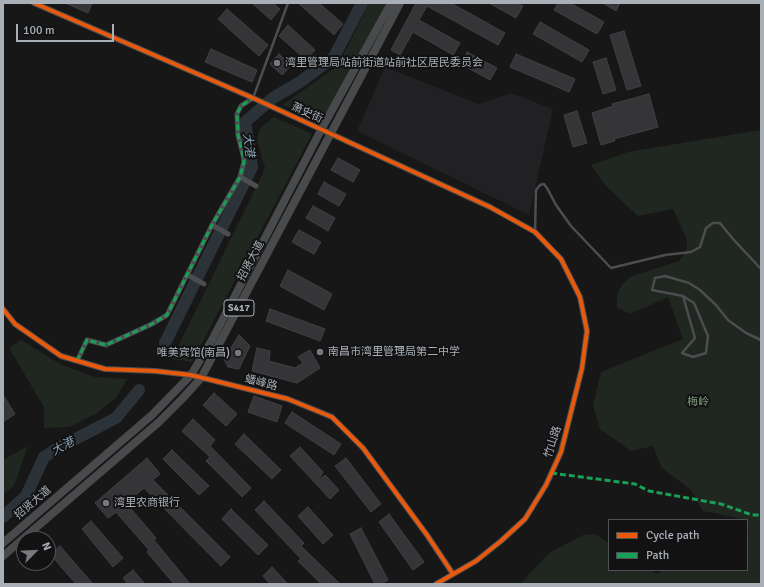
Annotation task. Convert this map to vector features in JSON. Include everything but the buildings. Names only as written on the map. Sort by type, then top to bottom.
[{"type":"main road","name":"招贤大道","points":[[3,543],[152,415],[191,375],[212,340],[321,130],[391,3]]},
{"type":"main road","name":"招贤大道","points":[[3,556],[159,422],[201,378],[400,3]]},
{"type":"street","name":"萧史街","points":[[34,3],[253,98],[490,207],[535,232],[561,259]]},
{"type":"street","points":[[77,361],[87,340],[106,345],[167,315],[212,225],[240,177],[244,162],[238,135],[237,114],[241,106],[253,98]]},
{"type":"street","points":[[240,177],[256,186]]},
{"type":"street","points":[[212,225],[228,234]]},
{"type":"street","name":"竹山路","points":[[436,584],[476,561],[501,542],[525,519],[546,486],[561,452],[582,368],[587,331],[580,297],[561,259]]},
{"type":"street","points":[[188,275],[204,284]]},
{"type":"street","name":"蟠峰路","points":[[3,310],[15,324],[61,356],[105,369],[155,371],[191,375],[288,399],[332,417],[363,448],[427,535],[453,574]]},
{"type":"lane","points":[[253,98],[288,3]]},
{"type":"lane","points":[[535,232],[536,190],[540,185],[544,184],[556,205],[571,226],[611,268],[665,255],[691,252],[700,247],[706,228],[713,223],[720,223],[733,240],[761,269]]},
{"type":"lane","points":[[683,296],[696,338],[682,352],[693,357],[706,352],[708,336],[694,303],[683,296],[652,290],[655,278],[665,276],[689,283],[700,290],[716,305],[728,320],[761,340]]},
{"type":"shaded area","points":[[385,67],[479,104],[511,93],[553,109],[529,215],[357,131]]},
{"type":"green space","points":[[369,3],[386,3],[324,117],[282,105],[338,66]]},
{"type":"green space","points":[[274,117],[312,134],[192,362],[172,359],[265,168],[257,139],[260,128]]},
{"type":"green space","name":"梅岭","points":[[761,130],[761,584],[520,584],[549,553],[583,535],[595,534],[608,542],[608,571],[652,571],[657,574],[662,571],[748,571],[748,519],[740,519],[703,511],[691,490],[662,468],[653,446],[631,451],[600,429],[593,405],[601,372],[683,339],[668,297],[630,314],[617,307],[617,294],[623,283],[632,276],[679,261],[686,252],[687,240],[673,209],[638,216],[605,185],[591,165],[628,152]]},
{"type":"green space","points":[[21,340],[60,364],[95,377],[127,379],[117,397],[97,413],[69,427],[44,428],[44,407],[9,348]]},
{"type":"green space","points":[[28,446],[14,486],[3,494],[3,460]]},
{"type":"waterway","name":"大港","points":[[165,343],[252,167],[245,122],[273,98],[300,82],[334,57],[362,3]]},
{"type":"waterway","name":"大港","points":[[3,517],[26,496],[44,457],[58,448],[116,418],[139,390]]},
{"type":"marked path","points":[[77,361],[87,340],[106,345],[152,324],[167,315],[212,225],[240,177],[244,162],[238,135],[237,114],[241,106],[253,98]]},
{"type":"marked path","points":[[551,473],[635,484],[649,491],[721,504],[752,515],[761,515]]},
{"type":"cycle path","points":[[34,3],[253,98],[490,207],[535,232],[561,259],[580,297],[587,331],[582,368],[561,452],[546,485],[525,519],[476,561],[436,584]]},
{"type":"cycle path","points":[[3,309],[15,324],[61,356],[105,369],[155,371],[191,375],[288,399],[332,417],[363,448],[427,535],[453,574]]},
{"type":"place","name":"湾里管理局站前街道站前社区居民委员会","points":[[277,63]]},
{"type":"place","name":"南昌市湾里管理局第二中学","points":[[320,352]]},
{"type":"place","name":"唯美宾馆(南昌)","points":[[238,353]]},
{"type":"place","name":"湾里农商银行","points":[[106,503]]}]
